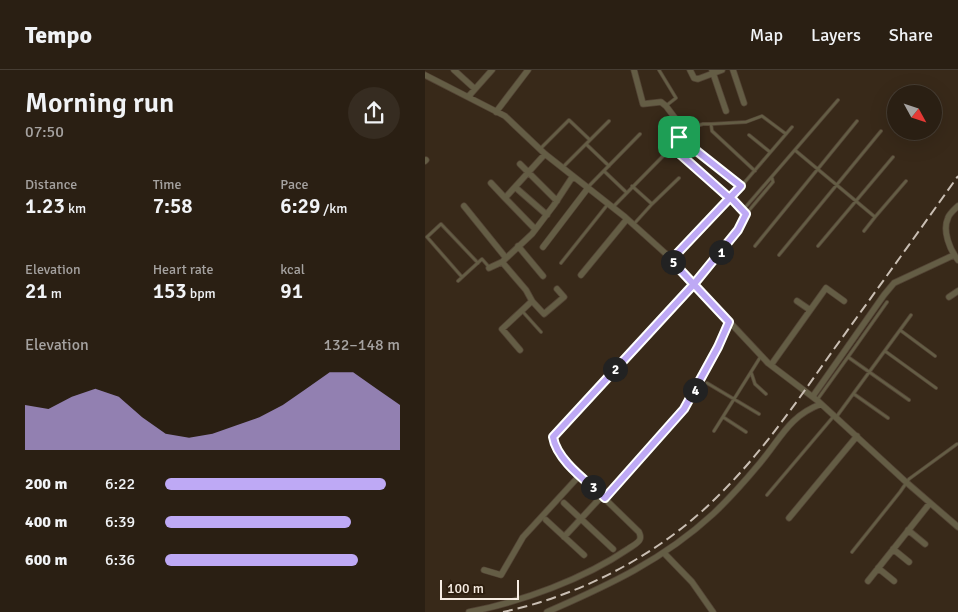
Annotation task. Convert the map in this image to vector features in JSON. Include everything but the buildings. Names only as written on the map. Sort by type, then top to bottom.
[{"type":"street","points":[[454,70],[475,89]]},
{"type":"street","points":[[468,98],[492,70]]},
{"type":"street","points":[[497,112],[528,70]]},
{"type":"street","points":[[469,612],[517,600],[561,584],[617,556],[639,542],[641,537],[639,532],[566,461],[555,447],[553,437],[694,284],[738,230],[744,213],[731,198],[672,147],[684,130],[661,102],[643,104],[634,70]]},
{"type":"street","points":[[690,70],[693,78],[698,79],[722,70]]},
{"type":"street","points":[[733,70],[744,103]]},
{"type":"street","points":[[713,72],[727,110]]},
{"type":"street","points":[[425,75],[505,116],[545,154],[627,219],[671,260],[761,356],[817,400],[929,503],[958,527]]},
{"type":"street","points":[[505,198],[545,154]]},
{"type":"street","points":[[520,164],[557,201]]},
{"type":"street","points":[[489,268],[504,260],[535,229],[547,215],[573,176]]},
{"type":"street","points":[[491,183],[535,229]]},
{"type":"street","points":[[515,187],[547,215]]},
{"type":"street","points":[[543,246],[587,188]]},
{"type":"street","points":[[671,260],[731,198]]},
{"type":"street","points":[[464,206],[532,301],[544,314],[564,297],[557,289]]},
{"type":"street","points":[[547,612],[606,586],[664,553],[695,530],[734,494],[792,421],[809,409],[817,400],[879,302],[894,283],[956,258],[948,240],[947,227],[948,218],[958,206]]},
{"type":"street","points":[[581,275],[627,219]]},
{"type":"street","points":[[517,246],[543,276]]},
{"type":"street","points":[[771,365],[826,288],[844,300]]},
{"type":"street","points":[[949,297],[958,291]]},
{"type":"street","points":[[520,350],[502,329],[532,301]]},
{"type":"street","points":[[797,301],[810,310]]},
{"type":"street","points":[[564,537],[604,497],[684,409],[718,347],[729,322]]},
{"type":"street","points":[[789,518],[857,436]]},
{"type":"street","points":[[484,570],[501,576],[523,537],[580,475]]},
{"type":"street","points":[[564,503],[613,549]]},
{"type":"street","points":[[868,581],[929,503]]},
{"type":"street","points":[[546,520],[584,555]]},
{"type":"street","points":[[908,530],[925,544]]},
{"type":"street","points":[[893,549],[909,562]]},
{"type":"street","points":[[664,553],[692,582],[713,612]]},
{"type":"street","points":[[878,568],[894,581]]},
{"type":"lane","points":[[659,70],[676,98],[666,106]]},
{"type":"lane","points":[[744,213],[768,179],[772,178],[796,151],[838,100]]},
{"type":"lane","points":[[684,130],[703,124],[746,122],[762,116],[786,134]]},
{"type":"lane","points":[[540,149],[569,120],[590,140]]},
{"type":"lane","points":[[562,168],[609,121]]},
{"type":"lane","points":[[755,246],[857,121]]},
{"type":"lane","points":[[711,124],[712,131],[755,170]]},
{"type":"lane","points":[[731,198],[792,127]]},
{"type":"lane","points":[[779,256],[881,131]]},
{"type":"lane","points":[[587,188],[640,134]]},
{"type":"lane","points":[[749,136],[770,152]]},
{"type":"lane","points":[[679,137],[741,186]]},
{"type":"lane","points":[[586,144],[609,166]]},
{"type":"lane","points":[[796,151],[875,217]]},
{"type":"lane","points":[[561,262],[610,206],[627,192],[667,152]]},
{"type":"lane","points":[[818,246],[893,158]]},
{"type":"lane","points":[[604,171],[627,192]]},
{"type":"lane","points":[[633,225],[679,178]]},
{"type":"lane","points":[[744,213],[773,182],[772,178]]},
{"type":"lane","points":[[864,231],[906,181]]},
{"type":"lane","points":[[633,186],[652,204]]},
{"type":"lane","points":[[462,277],[426,239],[441,224],[477,263]]},
{"type":"lane","points":[[458,281],[482,259],[489,268]]},
{"type":"lane","points":[[817,400],[887,302]]},
{"type":"lane","points":[[522,310],[541,332]]},
{"type":"lane","points":[[767,495],[835,417],[911,315]]},
{"type":"lane","points":[[900,330],[935,356]]},
{"type":"lane","points":[[885,351],[935,388]]},
{"type":"lane","points":[[714,431],[761,356]]},
{"type":"lane","points":[[848,357],[909,400]]},
{"type":"lane","points":[[751,372],[755,384],[767,394]]},
{"type":"lane","points":[[707,384],[759,414]]},
{"type":"lane","points":[[853,394],[888,418]]},
{"type":"lane","points":[[723,417],[746,432]]},
{"type":"lane","points":[[852,552],[906,482],[957,444]]},
{"type":"railway","points":[[503,612],[533,605],[562,595],[618,569],[671,537],[717,497],[779,426],[958,176]]},
{"type":"route","points":[[679,137],[672,147],[731,198],[746,214],[738,230],[694,284],[553,437],[555,447],[566,461],[605,498],[684,409],[718,347],[729,322],[694,284],[671,260],[731,198],[741,186],[679,137]]}]
